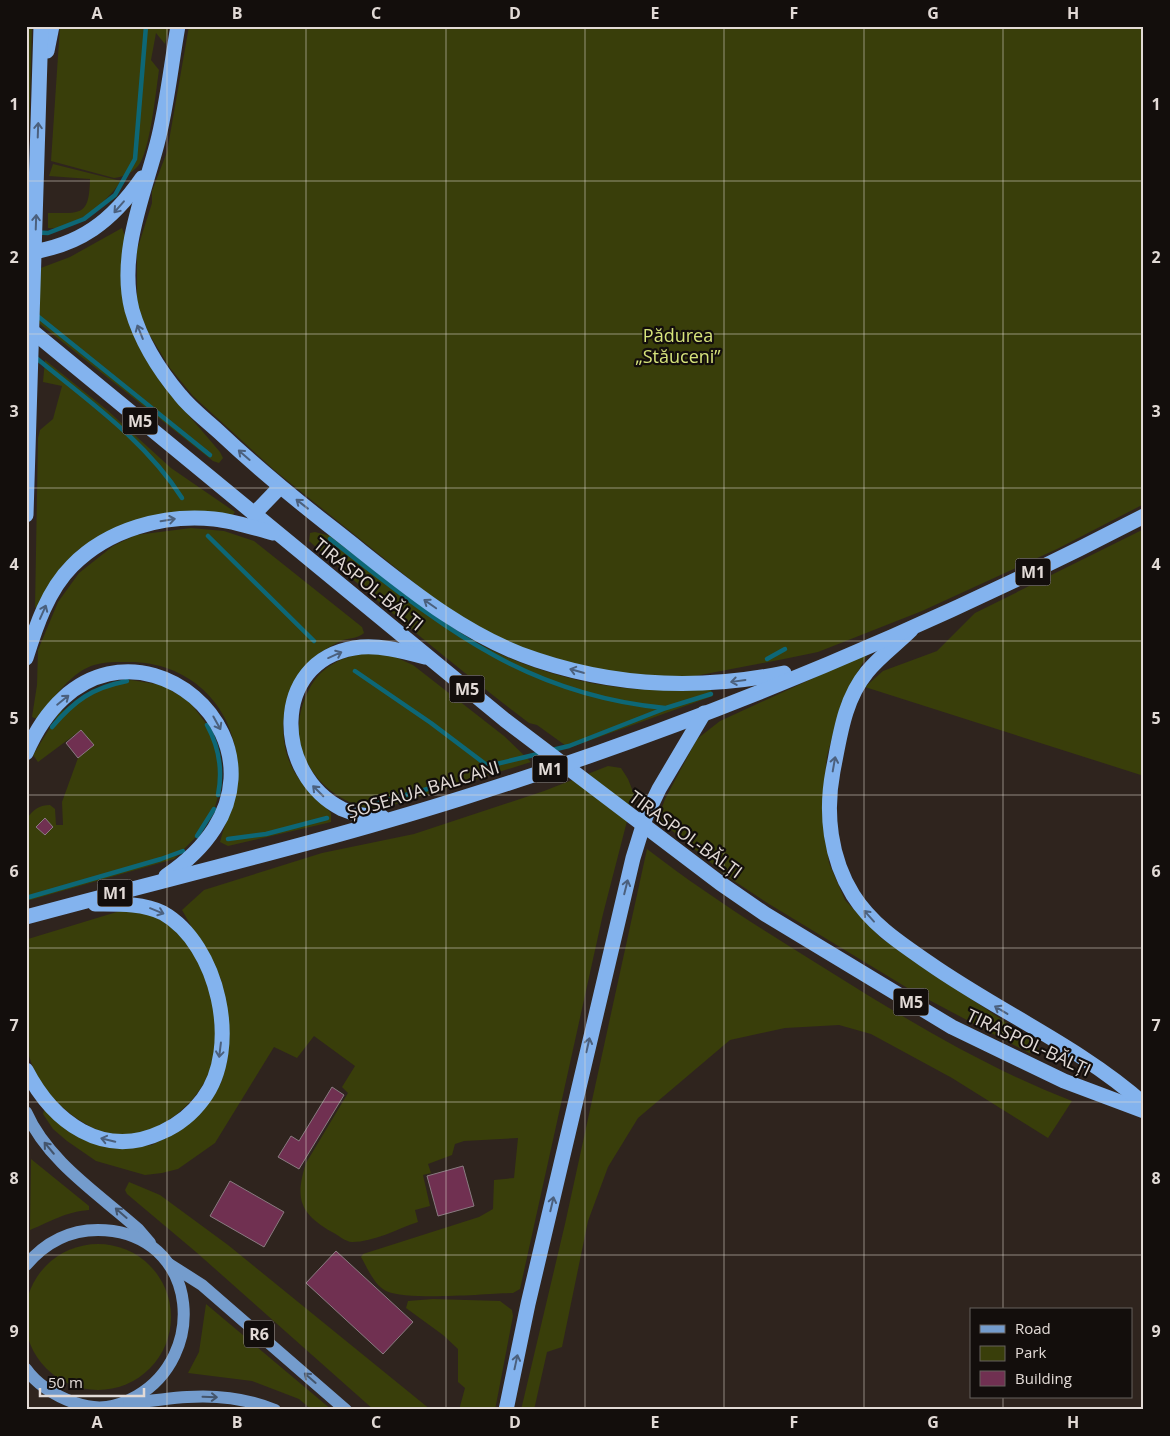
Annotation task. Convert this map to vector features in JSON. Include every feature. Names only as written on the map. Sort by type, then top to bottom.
[{"type":"highway","points":[[26,515],[41,26]]},
{"type":"highway","points":[[40,86],[52,26]]},
{"type":"highway","points":[[178,26],[157,144],[149,168],[129,257],[128,284],[132,309],[140,333],[156,362],[182,398],[280,487],[431,605],[498,644],[535,660],[588,675],[641,683],[713,684],[820,666]]},
{"type":"highway","points":[[26,253],[58,246],[90,233],[115,212],[149,168]]},
{"type":"highway","name":"M5","points":[[26,326],[254,514]]},
{"type":"highway","points":[[254,514],[280,487]]},
{"type":"highway","name":"TIRASPOL-BĂLȚI","points":[[254,514],[505,720],[694,864],[765,914],[952,1027],[1064,1081],[1144,1112]]},
{"type":"highway","name":"M1","points":[[820,666],[1022,578],[1144,516]]},
{"type":"highway","points":[[26,658],[44,608],[72,566],[106,541],[127,530],[172,519],[193,518],[231,522],[279,534]]},
{"type":"highway","points":[[920,623],[867,672],[852,696],[841,725],[828,810],[830,835],[842,875],[868,916],[887,934],[960,985],[1098,1068],[1144,1104]]},
{"type":"highway","points":[[394,818],[350,812],[333,804],[317,791],[296,758],[291,736],[291,715],[297,692],[306,676],[318,664],[345,650],[378,647],[429,658]]},
{"type":"highway","name":"ȘOSEAUA BALCANI","points":[[26,917],[394,818],[539,773],[704,713],[820,666]]},
{"type":"highway","points":[[26,753],[38,728],[58,704],[88,683],[116,673],[149,674],[164,678],[192,694],[203,703],[221,730],[227,747],[230,770],[226,803],[215,830],[207,842],[186,862],[156,883]]},
{"type":"highway","points":[[506,1410],[528,1304],[633,858],[646,816],[659,789],[704,713]]},
{"type":"highway","points":[[26,1070],[43,1097],[67,1121],[91,1135],[118,1143],[131,1142],[174,1126],[189,1115],[204,1098],[215,1075],[221,1053],[220,1011],[212,978],[203,956],[191,938],[172,919],[148,908],[113,904],[74,904]]},
{"type":"main road","name":"R6","points":[[26,1112],[36,1131],[56,1157],[138,1229],[169,1263],[202,1285],[346,1410]]},
{"type":"main road","name":"R6","points":[[26,1265],[56,1238],[79,1231],[103,1230],[117,1232],[132,1236],[154,1248]]},
{"type":"main road","name":"R6","points":[[126,1402],[156,1382],[174,1360],[179,1347],[183,1332],[183,1303],[180,1289],[169,1263]]},
{"type":"main road","name":"R6","points":[[26,1369],[44,1387],[57,1396],[83,1406],[100,1409],[126,1402],[148,1402],[189,1397],[217,1397],[255,1403],[275,1410]]},
{"type":"green space","points":[[26,26],[32,26],[28,171],[26,171]]},
{"type":"green space","points":[[60,26],[169,26],[165,44],[156,33],[151,60],[159,70],[146,148],[138,166],[127,175],[114,178],[51,161]]},
{"type":"green space","name":"Pădurea „Stăuceni”","points":[[189,26],[1144,26],[1144,504],[1057,549],[922,611],[818,652],[784,659],[690,677],[661,677],[597,670],[527,650],[488,633],[442,605],[274,470],[193,396],[170,368],[149,334],[137,306],[137,250],[152,203],[152,191],[167,152]]},
{"type":"green space","points":[[53,164],[121,181],[108,197],[79,220],[58,228],[48,228],[48,213],[76,212],[85,206],[88,200],[90,179],[49,176]]},
{"type":"green space","points":[[122,228],[127,241],[123,266],[162,384],[220,452],[223,458],[219,463],[213,461],[26,313],[38,269],[70,257]]},
{"type":"green space","points":[[45,360],[107,410],[171,468],[235,512],[232,516],[105,534],[79,549],[61,567],[39,606],[35,608],[38,438],[40,430],[53,419],[62,386],[43,382]]},
{"type":"green space","points":[[191,528],[224,531],[254,541],[362,627],[364,633],[362,635],[343,640],[330,647],[305,666],[289,694],[285,710],[284,743],[288,758],[299,779],[331,813],[331,822],[228,846],[220,842],[237,782],[237,761],[233,739],[226,720],[202,688],[167,668],[147,663],[125,662],[103,663],[91,666],[68,682],[37,719],[32,717],[37,685],[38,650],[58,602],[79,573],[113,546],[136,535]]},
{"type":"green space","points":[[1144,529],[1144,776],[865,687],[883,671],[937,651],[975,613]]},
{"type":"green space","points":[[315,532],[335,537],[455,630],[515,660],[558,675],[602,685],[635,689],[711,690],[713,696],[569,748],[537,725],[529,723],[390,611],[309,541],[310,533]]},
{"type":"green space","points":[[369,652],[393,656],[413,665],[504,736],[531,762],[377,810],[357,805],[339,797],[324,785],[312,771],[303,754],[299,736],[300,716],[308,691],[320,674],[341,660]]},
{"type":"green space","points":[[868,653],[842,701],[827,756],[822,806],[829,863],[845,900],[881,938],[1032,1040],[1038,1046],[1039,1053],[1029,1053],[914,992],[769,904],[728,877],[658,819],[665,799],[697,739],[720,721]]},
{"type":"green space","points":[[131,680],[162,685],[189,701],[208,726],[216,744],[219,760],[219,793],[215,807],[198,835],[174,859],[27,901],[28,817],[38,808],[50,805],[55,809],[56,825],[63,825],[62,802],[78,758],[93,745],[81,730],[38,762],[33,755],[59,713],[97,689]]},
{"type":"green space","points":[[608,766],[621,768],[634,794],[603,914],[520,1289],[513,1293],[466,1295],[411,1296],[397,1294],[386,1291],[378,1285],[361,1257],[363,1254],[479,1217],[493,1209],[494,1180],[514,1178],[518,1138],[464,1141],[455,1144],[452,1155],[428,1164],[431,1173],[423,1175],[430,1206],[415,1210],[418,1222],[377,1238],[347,1241],[321,1225],[306,1211],[302,1204],[301,1186],[306,1163],[348,1093],[342,1087],[355,1066],[314,1036],[297,1058],[274,1047],[215,1143],[178,1169],[145,1175],[96,1161],[53,1129],[43,1114],[44,1110],[129,1147],[152,1145],[180,1130],[221,1083],[227,1062],[229,1038],[221,979],[182,910],[204,890],[322,853],[414,834],[544,791]]},
{"type":"green space","points":[[647,849],[740,915],[894,1011],[981,1060],[1072,1101],[1048,1138],[952,1078],[871,1034],[839,1025],[785,1028],[730,1040],[638,1118],[608,1167],[588,1221],[562,1347],[547,1352],[534,1410],[521,1410],[565,1224]]},
{"type":"green space","points":[[134,910],[152,915],[170,924],[190,947],[204,974],[210,994],[215,1015],[216,1036],[210,1069],[204,1082],[186,1106],[161,1125],[147,1131],[118,1135],[97,1130],[73,1115],[49,1093],[35,1071],[29,1056],[25,1030],[28,939],[120,911]]},
{"type":"green space","points":[[31,1159],[89,1206],[89,1210],[66,1215],[30,1230]]},
{"type":"green space","points":[[129,1182],[160,1195],[228,1245],[431,1410],[374,1410],[196,1252],[127,1194],[125,1190]]},
{"type":"green space","points":[[98,1244],[126,1249],[150,1265],[166,1289],[171,1317],[166,1345],[150,1369],[126,1385],[98,1390],[70,1385],[46,1369],[30,1345],[25,1317],[30,1289],[46,1265],[70,1249]]},
{"type":"green space","points":[[433,1299],[500,1301],[512,1310],[513,1316],[495,1410],[459,1410],[465,1388],[458,1382],[458,1349],[443,1335],[406,1308],[408,1301]]},
{"type":"green space","points":[[206,1304],[332,1410],[312,1410],[299,1399],[252,1381],[188,1373],[199,1352]]},
{"type":"building","points":[[81,730],[94,745],[78,758],[66,743]]},
{"type":"building","points":[[45,818],[53,827],[45,835],[36,827]]},
{"type":"building","points":[[332,1087],[344,1095],[299,1169],[278,1157],[291,1136],[299,1141]]},
{"type":"building","points":[[463,1166],[474,1206],[438,1216],[427,1176]]},
{"type":"building","points":[[230,1181],[284,1212],[264,1247],[210,1216]]},
{"type":"building","points":[[336,1251],[413,1322],[383,1354],[306,1283]]},
{"type":"waterway","points":[[26,232],[48,233],[84,219],[115,195],[135,159],[146,26]]},
{"type":"waterway","points":[[35,314],[210,455]]},
{"type":"waterway","points":[[35,357],[95,405],[133,439],[167,477],[182,498]]},
{"type":"waterway","points":[[208,536],[314,641]]},
{"type":"waterway","points":[[330,539],[446,626],[485,650],[525,671],[567,688],[614,700],[665,708]]},
{"type":"waterway","points":[[767,659],[785,649]]},
{"type":"waterway","points":[[355,671],[431,723],[488,766],[542,753]]},
{"type":"waterway","points":[[52,727],[68,709],[85,696],[104,687],[127,681]]},
{"type":"waterway","points":[[552,750],[569,746],[666,708],[711,694]]},
{"type":"waterway","points":[[207,725],[219,759],[218,795]]},
{"type":"waterway","points":[[373,804],[442,785]]},
{"type":"waterway","points":[[197,836],[214,809]]},
{"type":"waterway","points":[[228,839],[266,834],[327,818]]},
{"type":"waterway","points":[[26,898],[183,851]]}]
